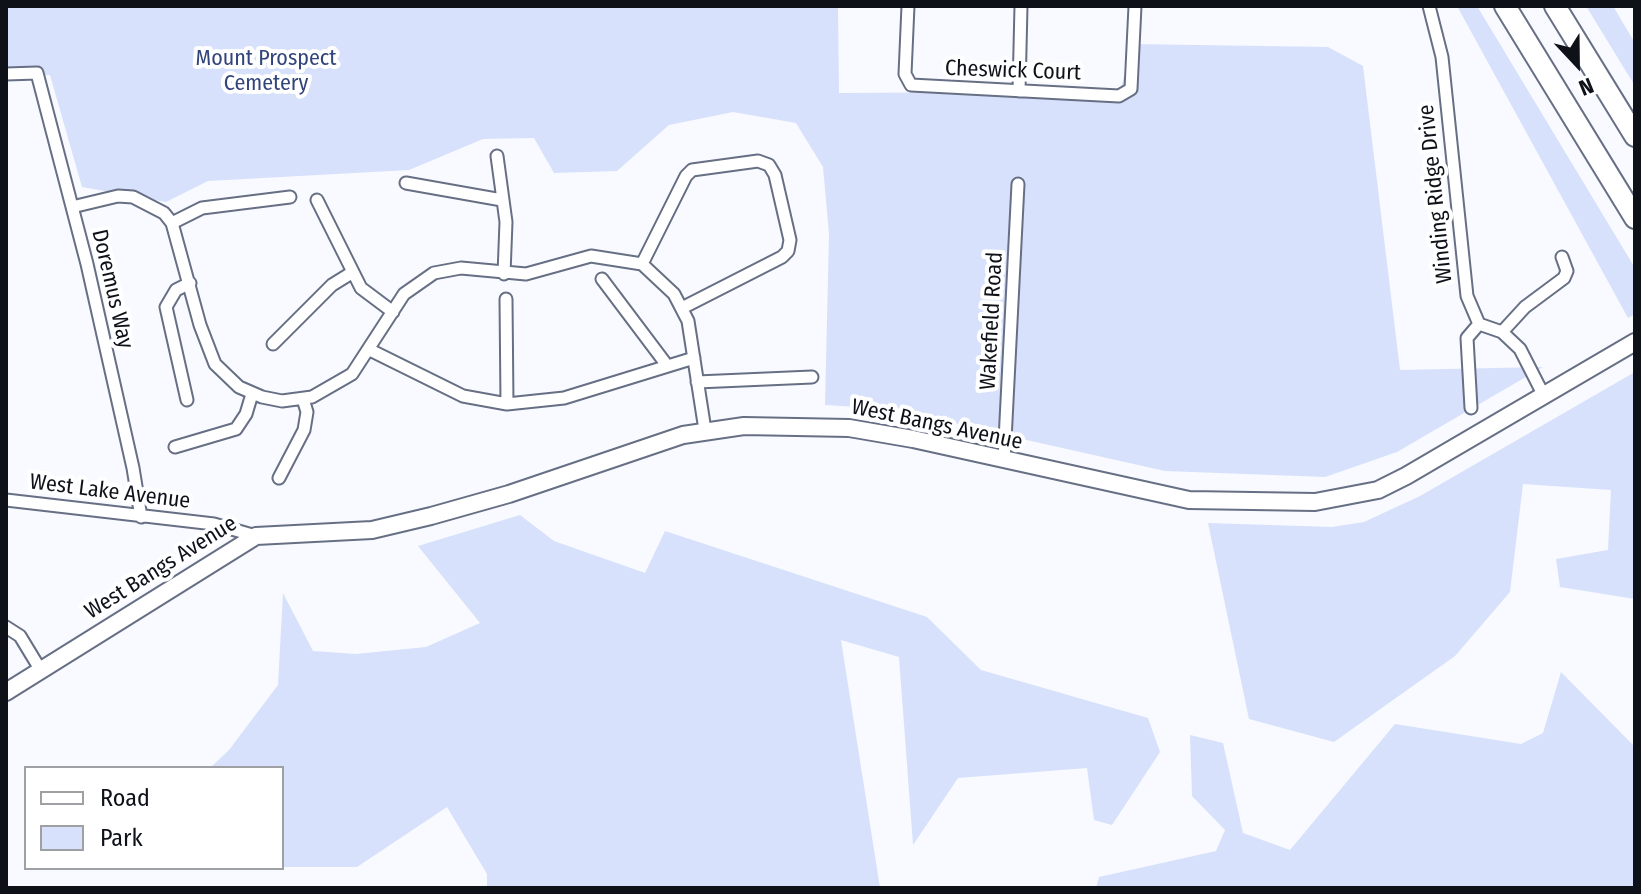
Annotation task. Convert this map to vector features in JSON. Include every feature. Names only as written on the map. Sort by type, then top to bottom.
[{"type":"highway","points":[[1505,6],[1635,218]]},
{"type":"highway","points":[[1555,6],[1635,136]]},
{"type":"street","name":"Cheswick Court","points":[[908,6],[905,74],[911,85],[1126,94],[1132,83],[1135,6]]},
{"type":"street","points":[[1019,91],[1021,6]]},
{"type":"street","name":"Winding Ridge Drive","points":[[1429,6],[1442,57],[1467,296],[1479,324]]},
{"type":"street","name":"Doremus Way","points":[[6,74],[37,73],[72,207],[133,468],[141,517]]},
{"type":"street","points":[[497,156],[506,238],[504,274]]},
{"type":"street","points":[[642,264],[692,170],[758,161],[769,165],[775,175],[790,240],[788,251],[782,257],[682,308]]},
{"type":"street","points":[[406,183],[502,200]]},
{"type":"street","name":"Wakefield Road","points":[[1004,460],[1018,184]]},
{"type":"street","points":[[72,207],[118,196],[133,197],[156,206],[172,223],[211,356],[222,372],[252,394],[271,400],[303,399],[322,393],[352,374],[404,294],[434,273],[461,268],[504,274],[533,273],[591,256],[642,264],[674,294],[682,308],[692,338],[705,430]]},
{"type":"street","points":[[172,223],[202,208],[290,197]]},
{"type":"street","points":[[317,200],[368,296],[393,312]]},
{"type":"street","points":[[1502,332],[1525,307],[1564,278],[1567,271],[1562,257]]},
{"type":"street","points":[[273,344],[332,285],[353,272]]},
{"type":"street","points":[[602,279],[666,364]]},
{"type":"street","points":[[187,400],[166,307],[176,290],[190,283]]},
{"type":"street","points":[[506,299],[507,404]]},
{"type":"street","points":[[1471,408],[1467,338],[1479,324],[1502,332],[1520,349],[1544,396]]},
{"type":"street","name":"West Bangs Avenue","points":[[6,692],[256,536],[372,530],[509,494],[656,442],[705,430],[802,425],[849,428],[1189,500],[1315,502],[1378,490],[1635,342]]},
{"type":"street","points":[[370,350],[463,396],[507,404],[564,398],[666,364],[694,358]]},
{"type":"street","points":[[697,382],[812,377]]},
{"type":"street","points":[[175,447],[236,429],[246,414],[252,394]]},
{"type":"street","points":[[279,478],[304,430],[307,412],[303,399]]},
{"type":"street","name":"West Lake Avenue","points":[[6,500],[214,524],[256,536]]},
{"type":"street","points":[[6,627],[20,636],[40,669]]},
{"type":"green space","name":"Mount Prospect Cemetery","points":[[6,6],[838,6],[839,93],[1005,92],[1119,96],[1132,44],[1328,47],[1363,66],[1400,370],[1543,367],[1397,452],[1325,477],[1165,471],[888,409],[825,405],[829,234],[823,167],[796,123],[733,112],[669,125],[617,171],[554,173],[534,138],[483,139],[409,170],[208,181],[166,202],[82,187],[50,75],[6,76]]},
{"type":"green space","points":[[1457,6],[1477,6],[1635,268],[1635,314],[1628,318]]},
{"type":"green space","points":[[1586,6],[1613,6],[1635,43],[1635,86]]},
{"type":"green space","points":[[1635,372],[1635,599],[1560,587],[1556,559],[1608,550],[1611,490],[1523,484],[1510,592],[1455,656],[1334,742],[1249,719],[1208,523],[1332,527],[1364,522],[1420,496]]},
{"type":"green space","points":[[520,515],[554,541],[645,573],[665,531],[927,617],[981,670],[1148,718],[1160,752],[1112,825],[1094,820],[1087,768],[958,778],[913,845],[899,657],[841,640],[880,888],[487,888],[487,874],[447,807],[357,867],[284,867],[284,766],[212,766],[229,750],[278,685],[283,593],[313,651],[356,654],[426,647],[480,623],[418,546]]},
{"type":"green space","points":[[1561,672],[1635,747],[1635,888],[1096,888],[1099,877],[1216,851],[1225,830],[1192,796],[1190,735],[1223,743],[1243,833],[1290,850],[1395,724],[1521,744],[1543,733]]}]
